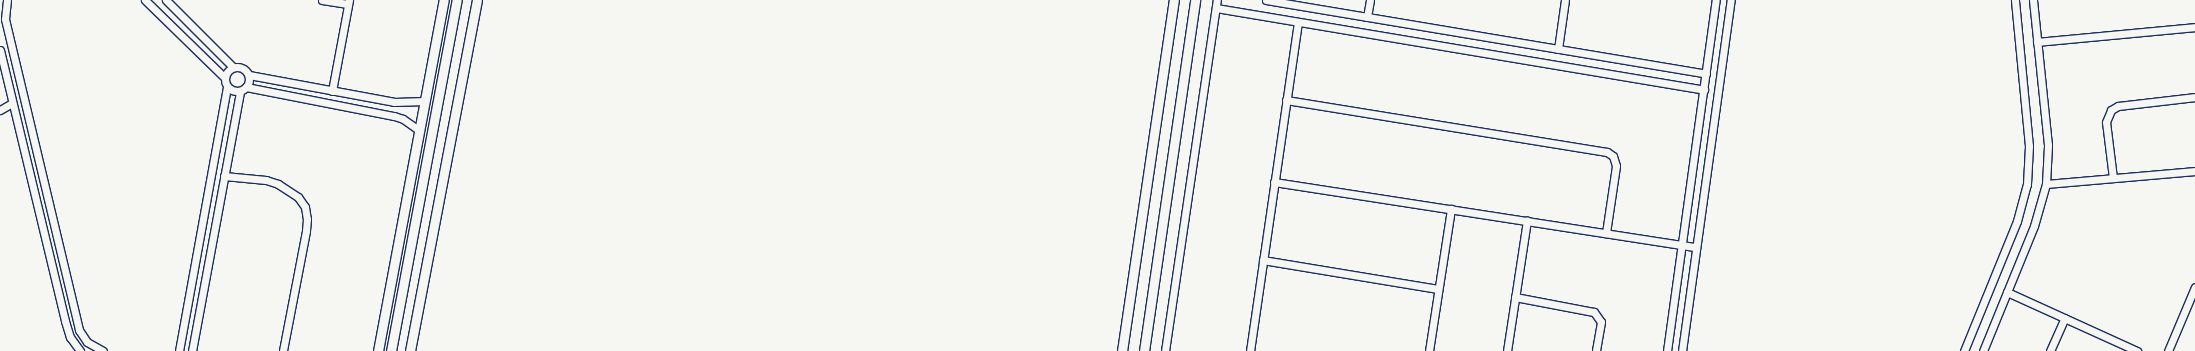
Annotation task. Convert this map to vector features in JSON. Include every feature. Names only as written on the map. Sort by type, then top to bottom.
[{"type":"street","points":[[0,4],[6,0]]},
{"type":"street","points":[[6,0],[5,19],[79,330],[87,342],[103,351]]},
{"type":"street","points":[[145,0],[224,78],[227,87],[178,351]]},
{"type":"street","points":[[166,0],[233,67]]},
{"type":"street","points":[[322,0],[348,2],[332,91]]},
{"type":"street","points":[[378,351],[444,0]]},
{"type":"street","points":[[392,351],[457,0]]},
{"type":"street","points":[[410,351],[477,0]]},
{"type":"street","points":[[1122,351],[1174,0]]},
{"type":"street","points":[[1144,351],[1195,0]]},
{"type":"street","points":[[1166,351],[1217,0]]},
{"type":"street","points":[[1266,0],[1706,74]]},
{"type":"street","points":[[1367,17],[1370,0]]},
{"type":"street","points":[[1558,49],[1565,0]]},
{"type":"street","points":[[1667,351],[1716,0]]},
{"type":"street","points":[[1682,351],[1731,0]]},
{"type":"street","points":[[1964,351],[2017,221],[2027,184],[2029,146],[2015,0]]},
{"type":"street","points":[[1983,351],[2039,212],[2046,184],[2048,145],[2033,0]]},
{"type":"street","points":[[1216,8],[1704,90]]},
{"type":"street","points":[[1250,351],[1298,22]]},
{"type":"street","points":[[2037,42],[2195,27]]},
{"type":"street","points":[[0,50],[65,321],[70,337],[80,351]]},
{"type":"street","points":[[224,78],[227,71],[233,67],[241,67],[249,75],[332,91],[394,102],[425,101]]},
{"type":"street","points":[[192,351],[224,176],[243,89],[249,75]]},
{"type":"street","points":[[227,87],[235,91],[243,89],[394,116],[403,119],[419,130]]},
{"type":"street","points":[[2113,178],[2106,122],[2111,110],[2118,106],[2195,98]]},
{"type":"street","points":[[1286,100],[1607,152],[1613,156],[1616,166],[1606,233]]},
{"type":"street","points":[[0,110],[12,102]]},
{"type":"street","points":[[2046,184],[2195,172]]},
{"type":"street","points":[[224,176],[266,180],[278,184],[298,197],[305,207],[307,219],[306,231],[283,351]]},
{"type":"street","points":[[1274,182],[1696,247]]},
{"type":"street","points":[[1429,351],[1451,209]]},
{"type":"street","points":[[1507,351],[1527,221]]},
{"type":"street","points":[[1263,260],[1438,289]]},
{"type":"street","points":[[2168,351],[2195,287]]},
{"type":"street","points":[[2007,292],[2137,351]]},
{"type":"street","points":[[1515,297],[1594,312],[1601,322],[1596,351]]},
{"type":"street","points":[[2050,351],[2066,318]]}]
